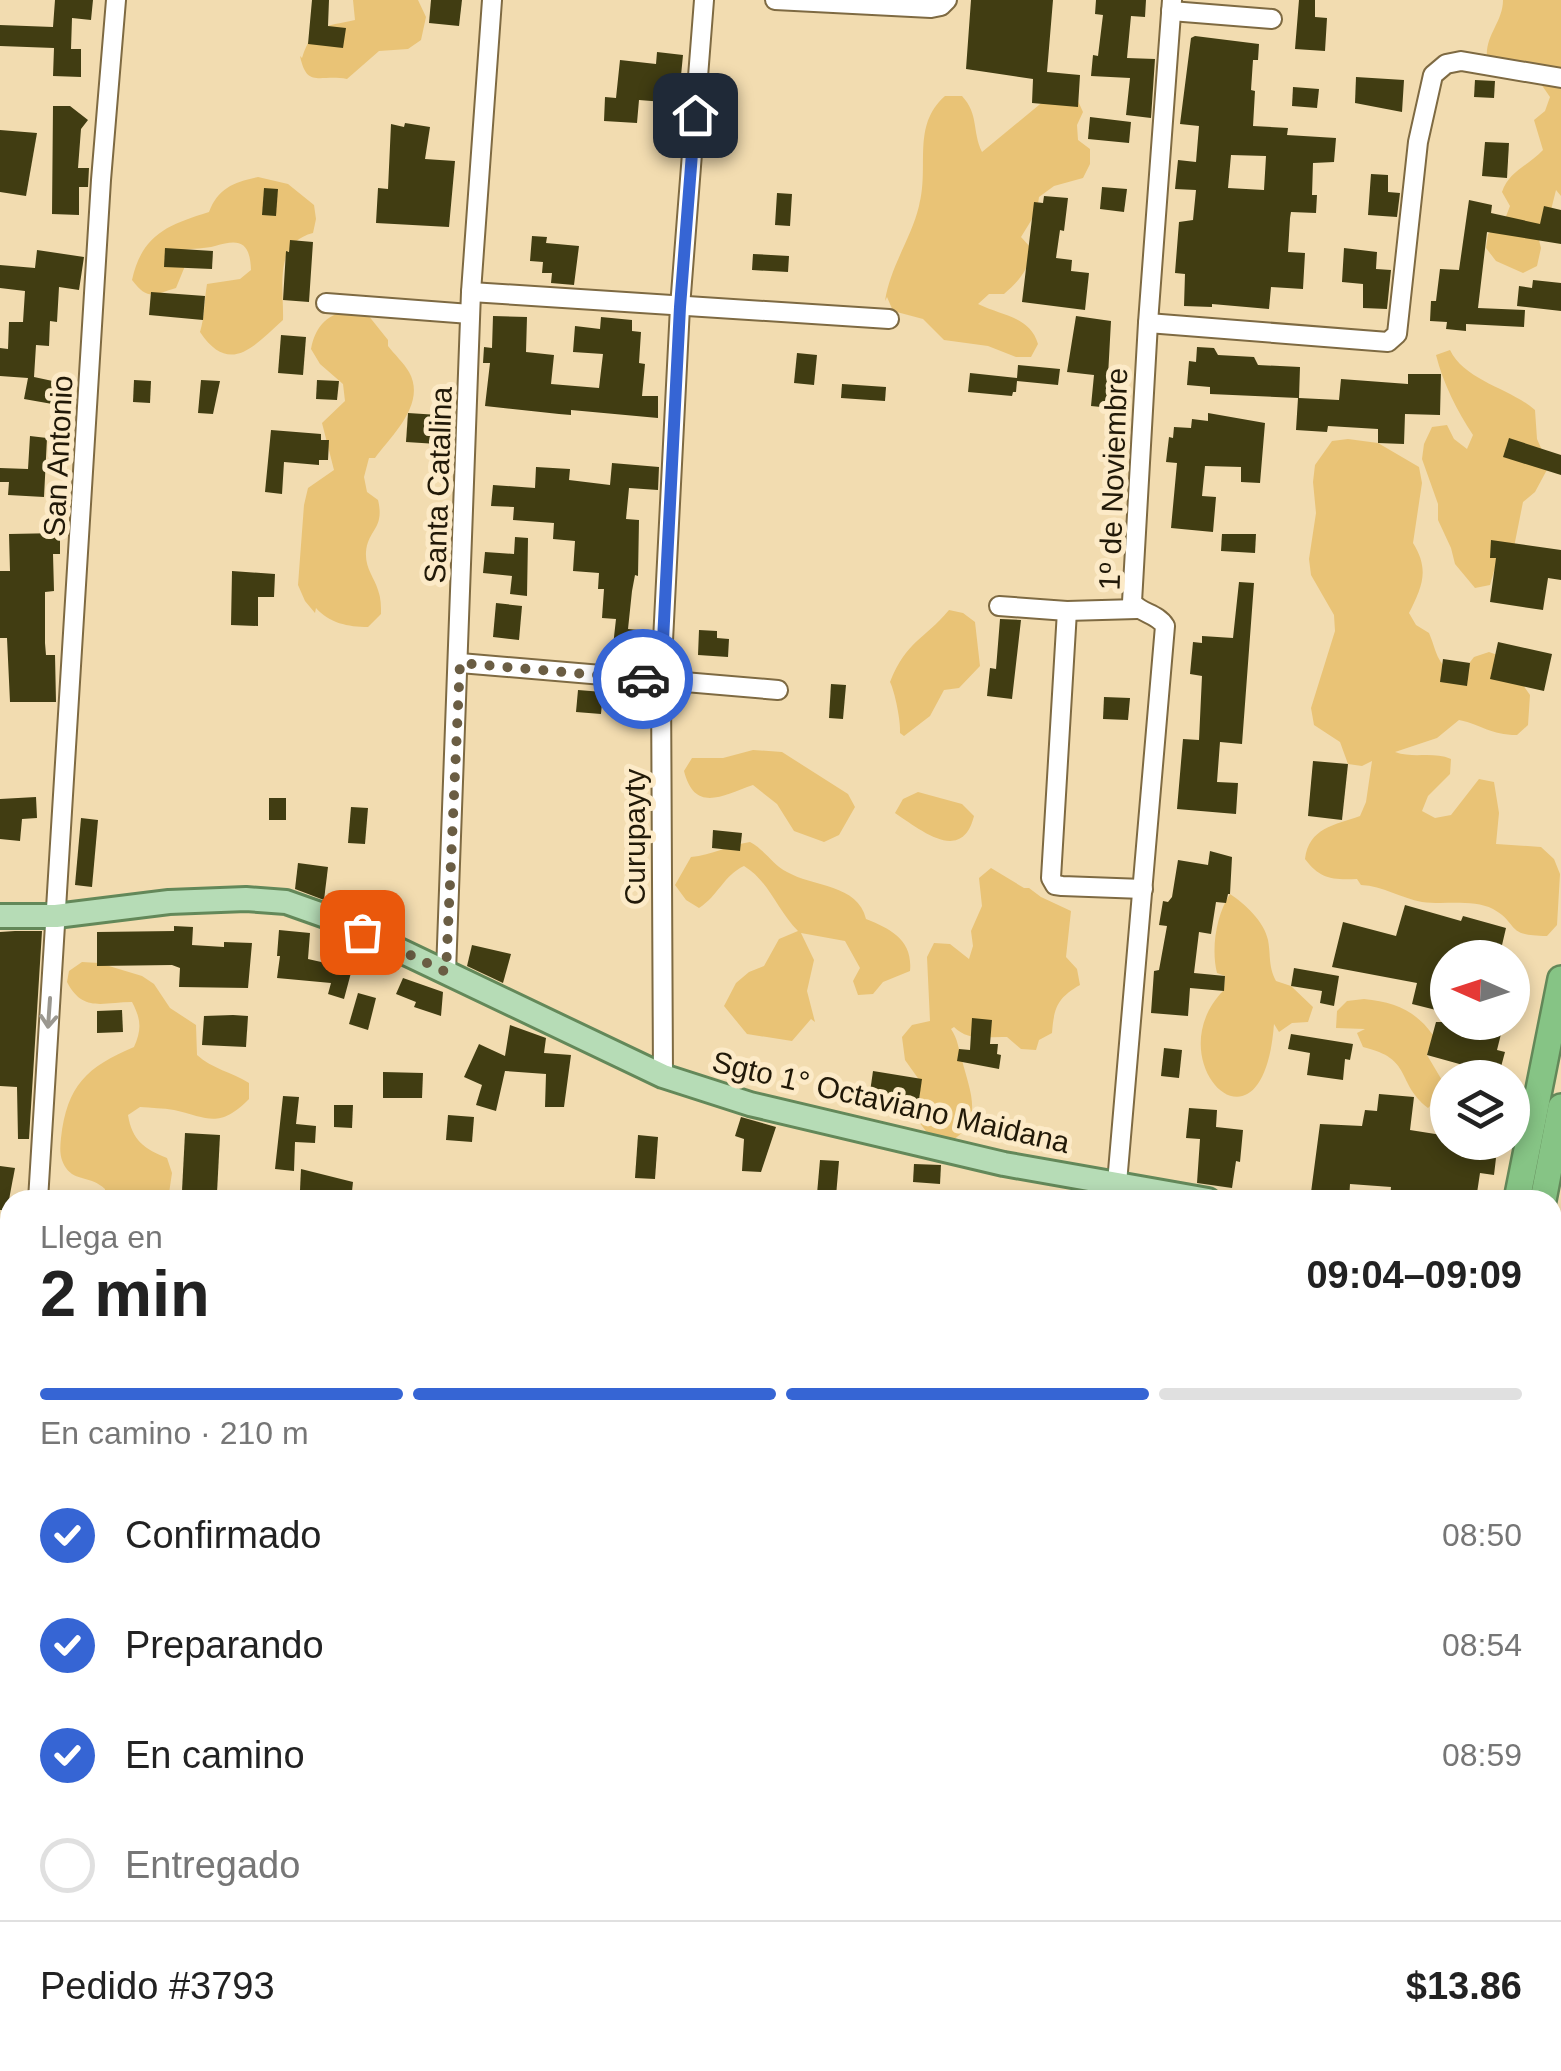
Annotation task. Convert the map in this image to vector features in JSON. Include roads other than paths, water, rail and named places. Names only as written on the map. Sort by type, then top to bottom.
[{"type":"highway","points":[[1519,1190],[1561,979]]},
{"type":"highway","points":[[1545,1190],[1561,1106]]},
{"type":"main road","name":"Sgto 1° Octaviano Maidana","points":[[0,916],[56,916],[170,902],[286,902],[334,919],[663,1076],[750,1104],[840,1126],[1004,1164],[1151,1190]]},
{"type":"street","name":"San Antonio","points":[[39,1190],[101,180],[116,0]]},
{"type":"street","name":"Santa Catalina","points":[[446,972],[471,292],[492,0]]},
{"type":"street","name":"Curupayty","points":[[663,1076],[661,680],[680,307],[704,0]]},
{"type":"street","points":[[775,0],[931,8],[948,0]]},
{"type":"street","points":[[1171,5],[1272,20]]},
{"type":"street","name":"1º de Noviembre","points":[[1117,1184],[1164,626],[1132,602],[1171,5]]},
{"type":"street","points":[[1148,323],[1388,342],[1396,334],[1418,142],[1433,75],[1446,64],[1462,61],[1561,78]]},
{"type":"street","points":[[471,292],[889,318]]},
{"type":"street","points":[[326,303],[470,314]]},
{"type":"street","points":[[1000,606],[1067,611],[1137,609]]},
{"type":"street","points":[[1067,611],[1050,878],[1062,886],[1142,889]]},
{"type":"street","points":[[460,663],[778,690]]}]
